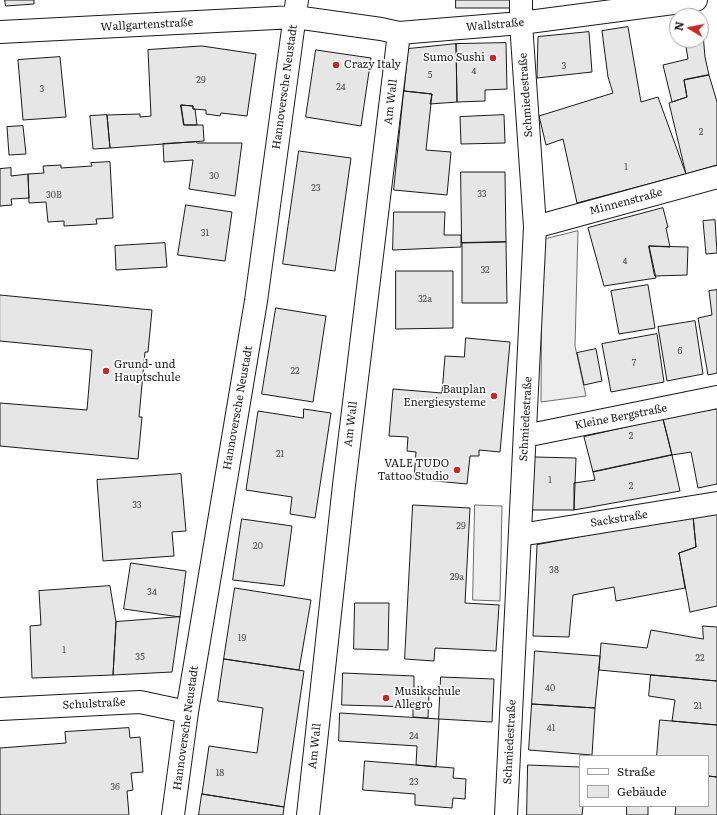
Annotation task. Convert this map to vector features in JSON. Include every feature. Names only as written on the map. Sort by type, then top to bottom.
[{"type":"street","name":"Schmiedestraße","points":[[506,815],[535,227],[521,23],[521,0]]},
{"type":"street","name":"Wallstraße","points":[[296,8],[399,33],[521,23],[696,0]]},
{"type":"street","name":"Wallgartenstraße","points":[[0,32],[296,8]]},
{"type":"street","name":"Hannoversche Neustadt","points":[[173,815],[187,712],[256,301],[296,8]]},
{"type":"street","name":"Am Wall","points":[[308,815],[344,485],[399,33]]},
{"type":"street","name":"Minnenstraße","points":[[535,227],[717,177]]},
{"type":"street","name":"Kleine Bergstraße","points":[[525,436],[717,398]]},
{"type":"street","name":"Sackstraße","points":[[520,535],[717,503]]},
{"type":"street","name":"Schulstraße","points":[[0,709],[140,702],[187,712]]},
{"type":"shaded area","points":[[578,231],[575,346],[586,396],[541,402],[542,240]]},
{"type":"shaded area","points":[[475,505],[502,506],[500,601],[473,600]]},
{"type":"building","points":[[5,0],[34,0],[34,4],[6,6]]},
{"type":"building","points":[[456,0],[510,0],[510,8],[456,8]]},
{"type":"building","points":[[628,27],[641,102],[658,97],[686,174],[577,203],[563,139],[546,145],[539,116],[613,93],[608,77],[602,31]]},
{"type":"building","points":[[589,32],[592,72],[537,78],[538,37]]},
{"type":"building","points":[[506,43],[507,89],[485,90],[485,101],[457,102],[456,44]]},
{"type":"building","points":[[456,44],[457,102],[430,104],[432,94],[404,91],[408,49]]},
{"type":"building","points":[[202,46],[256,54],[247,116],[221,113],[220,116],[206,114],[206,110],[193,109],[193,106],[181,105],[184,125],[203,125],[204,141],[110,148],[107,115],[140,114],[140,117],[151,116],[148,50]]},
{"type":"building","points":[[686,48],[704,48],[709,75],[684,80],[687,97],[672,102],[663,65],[688,59]]},
{"type":"building","points":[[316,50],[371,58],[361,126],[306,117]]},
{"type":"building","points":[[60,57],[66,117],[23,120],[18,60]]},
{"type":"building","points":[[709,75],[717,102],[717,165],[686,174],[669,103],[687,97],[684,80]]},
{"type":"building","points":[[404,91],[432,94],[426,150],[451,152],[447,195],[394,190]]},
{"type":"building","points":[[181,105],[193,106],[193,109],[195,109],[197,125],[184,125]]},
{"type":"building","points":[[107,115],[110,148],[93,149],[90,116]]},
{"type":"building","points":[[504,115],[505,143],[461,144],[460,117]]},
{"type":"building","points":[[23,126],[26,154],[9,155],[7,127]]},
{"type":"building","points":[[196,142],[242,143],[235,196],[189,189],[193,160],[164,162],[163,144]]},
{"type":"building","points":[[299,151],[351,158],[335,271],[283,264]]},
{"type":"building","points":[[110,162],[113,218],[96,219],[97,224],[64,226],[64,221],[48,222],[46,202],[29,203],[28,174],[44,173],[43,166],[61,165],[61,168],[92,166],[91,163]]},
{"type":"building","points":[[11,168],[11,176],[28,174],[29,198],[11,199],[12,205],[0,206],[0,169]]},
{"type":"building","points":[[461,172],[505,172],[506,242],[462,243]]},
{"type":"building","points":[[186,205],[232,212],[225,261],[178,255]]},
{"type":"building","points":[[663,208],[668,227],[666,228],[670,247],[649,246],[656,278],[604,286],[588,228]]},
{"type":"building","points":[[394,212],[445,212],[444,235],[461,235],[461,247],[393,250]]},
{"type":"building","points":[[715,220],[717,253],[706,254],[703,221]]},
{"type":"building","points":[[506,242],[507,303],[462,303],[462,243]]},
{"type":"building","points":[[165,243],[167,267],[116,270],[115,246]]},
{"type":"building","points":[[649,246],[688,247],[687,275],[655,276]]},
{"type":"building","points":[[396,271],[453,271],[453,328],[396,329]]},
{"type":"building","points":[[648,285],[655,328],[619,334],[611,291]]},
{"type":"building","points":[[717,290],[717,373],[708,375],[698,318],[712,315],[709,291]]},
{"type":"building","points":[[0,295],[152,310],[148,352],[145,352],[139,417],[142,417],[138,459],[0,446],[0,403],[87,410],[92,350],[0,341]]},
{"type":"building","points":[[276,308],[326,316],[313,402],[262,394]]},
{"type":"building","points":[[695,321],[703,374],[667,381],[658,327]]},
{"type":"building","points":[[657,334],[664,382],[611,392],[602,344]]},
{"type":"building","points":[[466,338],[510,342],[500,452],[479,450],[479,456],[470,456],[467,484],[414,479],[416,452],[407,451],[408,437],[389,436],[393,389],[442,393],[445,356],[464,357]]},
{"type":"building","points":[[596,349],[602,381],[584,385],[577,353]]},
{"type":"building","points":[[304,409],[331,413],[315,518],[290,514],[292,497],[246,490],[258,411],[303,418]]},
{"type":"building","points":[[717,409],[717,484],[698,488],[691,452],[672,455],[663,419]]},
{"type":"building","points":[[663,419],[672,455],[593,472],[584,437]]},
{"type":"building","points":[[672,455],[680,491],[574,510],[574,483],[595,480],[593,472]]},
{"type":"building","points":[[535,457],[576,458],[574,510],[531,510]]},
{"type":"building","points":[[181,474],[186,531],[172,532],[174,556],[103,561],[97,480]]},
{"type":"building","points":[[413,505],[470,508],[465,603],[499,605],[496,651],[435,648],[434,661],[405,659]]},
{"type":"building","points":[[717,512],[717,606],[690,612],[679,553],[696,547],[693,516]]},
{"type":"building","points":[[693,516],[696,547],[679,553],[685,588],[616,601],[614,587],[573,595],[569,637],[533,636],[537,545]]},
{"type":"building","points":[[242,519],[292,526],[284,586],[233,580]]},
{"type":"building","points":[[131,563],[186,571],[180,617],[124,609]]},
{"type":"building","points":[[110,586],[116,622],[113,675],[32,678],[30,626],[41,625],[39,591]]},
{"type":"building","points":[[235,588],[311,600],[299,670],[224,659]]},
{"type":"building","points":[[355,603],[389,603],[388,650],[354,649]]},
{"type":"building","points":[[180,617],[172,672],[113,675],[116,622]]},
{"type":"building","points":[[703,626],[717,627],[717,681],[599,670],[601,643],[647,648],[651,630],[703,639]]},
{"type":"building","points":[[535,651],[600,656],[595,708],[532,704]]},
{"type":"building","points":[[224,659],[304,671],[284,807],[202,794],[209,746],[257,753],[263,708],[218,701]]},
{"type":"building","name":"Musikschule Allegro","points":[[343,673],[414,676],[414,691],[429,692],[428,718],[413,717],[413,707],[342,705]]},
{"type":"building","points":[[651,675],[717,681],[717,725],[672,721],[675,700],[649,696]]},
{"type":"building","points":[[441,677],[494,679],[492,722],[439,719]]},
{"type":"building","points":[[532,704],[595,708],[592,755],[529,750]]},
{"type":"building","points":[[340,713],[439,719],[436,767],[416,765],[417,746],[339,741]]},
{"type":"building","points":[[660,720],[717,725],[717,777],[709,776],[709,755],[657,755]]},
{"type":"building","points":[[129,728],[130,738],[140,737],[143,772],[131,773],[133,790],[127,791],[129,815],[0,815],[0,748],[66,743],[65,732]]},
{"type":"building","points":[[365,761],[454,768],[453,778],[466,779],[465,799],[453,798],[452,808],[415,805],[415,794],[363,790]]},
{"type":"building","points":[[528,765],[579,767],[579,807],[583,807],[582,815],[527,815]]},
{"type":"building","points":[[709,776],[717,777],[717,815],[675,815],[676,807],[709,807]]},
{"type":"building","points":[[202,794],[284,807],[283,815],[199,815]]},
{"type":"building","points":[[627,807],[648,807],[648,815],[627,815]]},
{"type":"place","name":"Sumo Sushi","points":[[493,58]]},
{"type":"place","name":"Crazy Italy","points":[[336,65]]},
{"type":"place","name":"Grund- und Hauptschule","points":[[106,371]]},
{"type":"place","name":"Bauplan Energiesysteme","points":[[494,396]]},
{"type":"place","name":"VALE TUDO Tattoo Studio","points":[[457,470]]},
{"type":"place","name":"Musikschule Allegro","points":[[386,698]]}]
